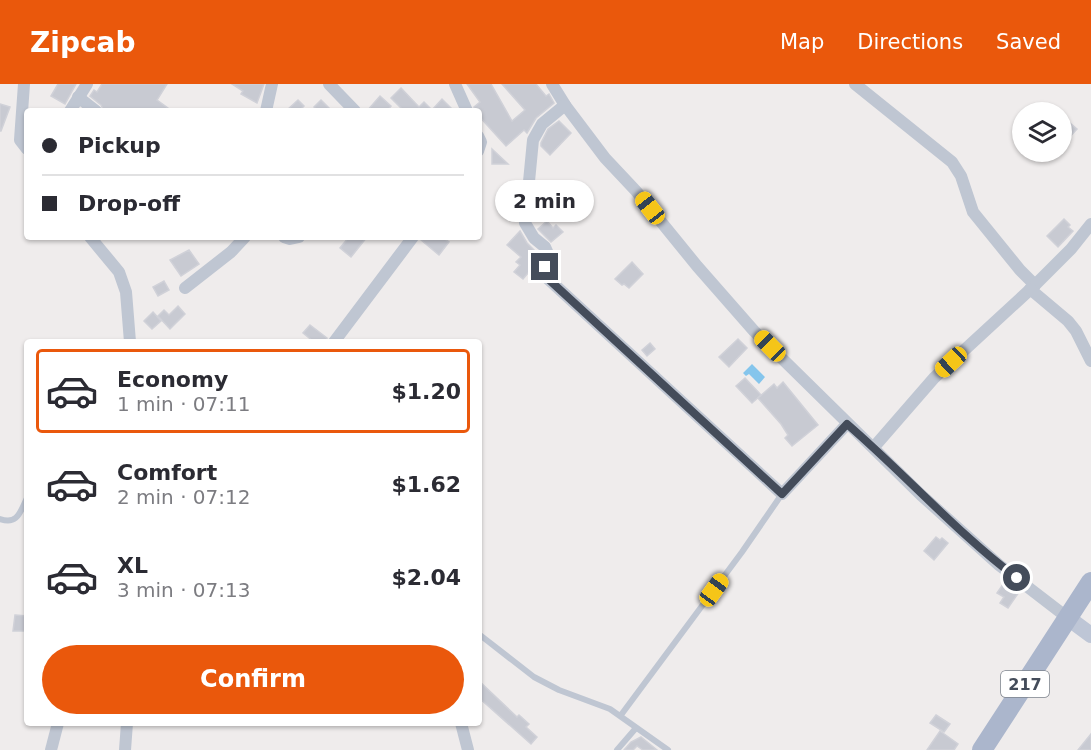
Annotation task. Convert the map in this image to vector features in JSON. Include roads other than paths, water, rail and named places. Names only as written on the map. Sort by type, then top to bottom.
[{"type":"main road","name":"217","points":[[982,750],[1091,582]]},
{"type":"street","points":[[24,84],[20,140],[24,145]]},
{"type":"street","points":[[72,108],[87,84]]},
{"type":"street","points":[[267,108],[272,84]]},
{"type":"street","points":[[329,84],[352,108]]},
{"type":"street","points":[[455,84],[466,108]]},
{"type":"street","points":[[552,84],[565,105],[606,158],[636,191],[723,298],[847,424],[874,447],[921,495],[999,565],[1091,635]]},
{"type":"street","points":[[855,84],[952,162],[961,176],[973,212],[1032,287],[1076,331],[1091,361]]},
{"type":"street","points":[[78,97],[92,108]]},
{"type":"street","points":[[565,105],[542,124],[532,140],[525,223],[549,255],[545,276],[782,494],[847,424]]},
{"type":"street","points":[[874,447],[934,378],[1071,249],[1087,238],[1091,224]]},
{"type":"street","points":[[92,240],[119,272],[126,292],[130,339]]},
{"type":"street","points":[[185,288],[231,252],[242,240]]},
{"type":"street","points":[[336,339],[411,240]]},
{"type":"street","points":[[51,750],[57,726]]},
{"type":"street","points":[[126,750],[127,726]]},
{"type":"street","points":[[462,726],[468,750]]},
{"type":"lane","points":[[621,715],[742,552],[782,494]]},
{"type":"lane","points":[[0,519],[12,522],[17,519],[24,504]]},
{"type":"lane","points":[[482,637],[534,677],[559,690],[597,703],[621,715],[668,750]]},
{"type":"lane","points":[[617,750],[636,728]]},
{"type":"water","points":[[752,364],[765,377],[759,384],[749,374],[746,376],[743,373]]}]
